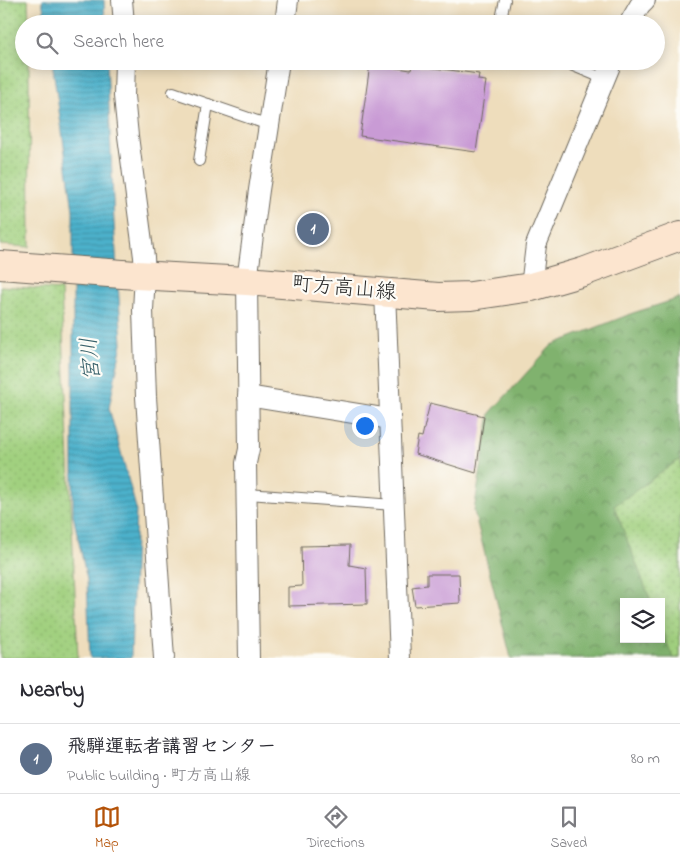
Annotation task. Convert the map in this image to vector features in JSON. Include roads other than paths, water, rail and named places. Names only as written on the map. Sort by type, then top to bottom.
[{"type":"main road","name":"町方高山線","points":[[0,265],[247,281],[438,297],[471,296],[531,287],[583,272],[680,236]]},
{"type":"street","points":[[122,0],[123,15]]},
{"type":"street","points":[[286,15],[288,0]]},
{"type":"street","points":[[634,15],[645,0]]},
{"type":"street","points":[[125,70],[124,96],[128,136],[144,257],[141,275],[146,397],[164,658]]},
{"type":"street","points":[[249,658],[246,494],[246,463],[249,448],[247,281],[278,70]]},
{"type":"street","points":[[531,287],[536,244],[608,70]]},
{"type":"street","points":[[386,292],[400,658]]},
{"type":"street","points":[[248,396],[390,420]]},
{"type":"lane","points":[[502,15],[506,0]]},
{"type":"lane","points":[[582,70],[604,81]]},
{"type":"lane","points":[[173,92],[269,125]]},
{"type":"lane","points":[[199,161],[208,104]]},
{"type":"lane","points":[[246,494],[394,505]]},
{"type":"water","points":[[42,0],[104,0],[105,15],[44,15]]},
{"type":"water","name":"宮川","points":[[53,70],[107,70],[114,222],[122,343],[109,408],[136,508],[131,658],[90,658],[87,580],[73,515],[73,210]]},
{"type":"place","name":"飛騨運転者講習センター","points":[[313,229]]}]
